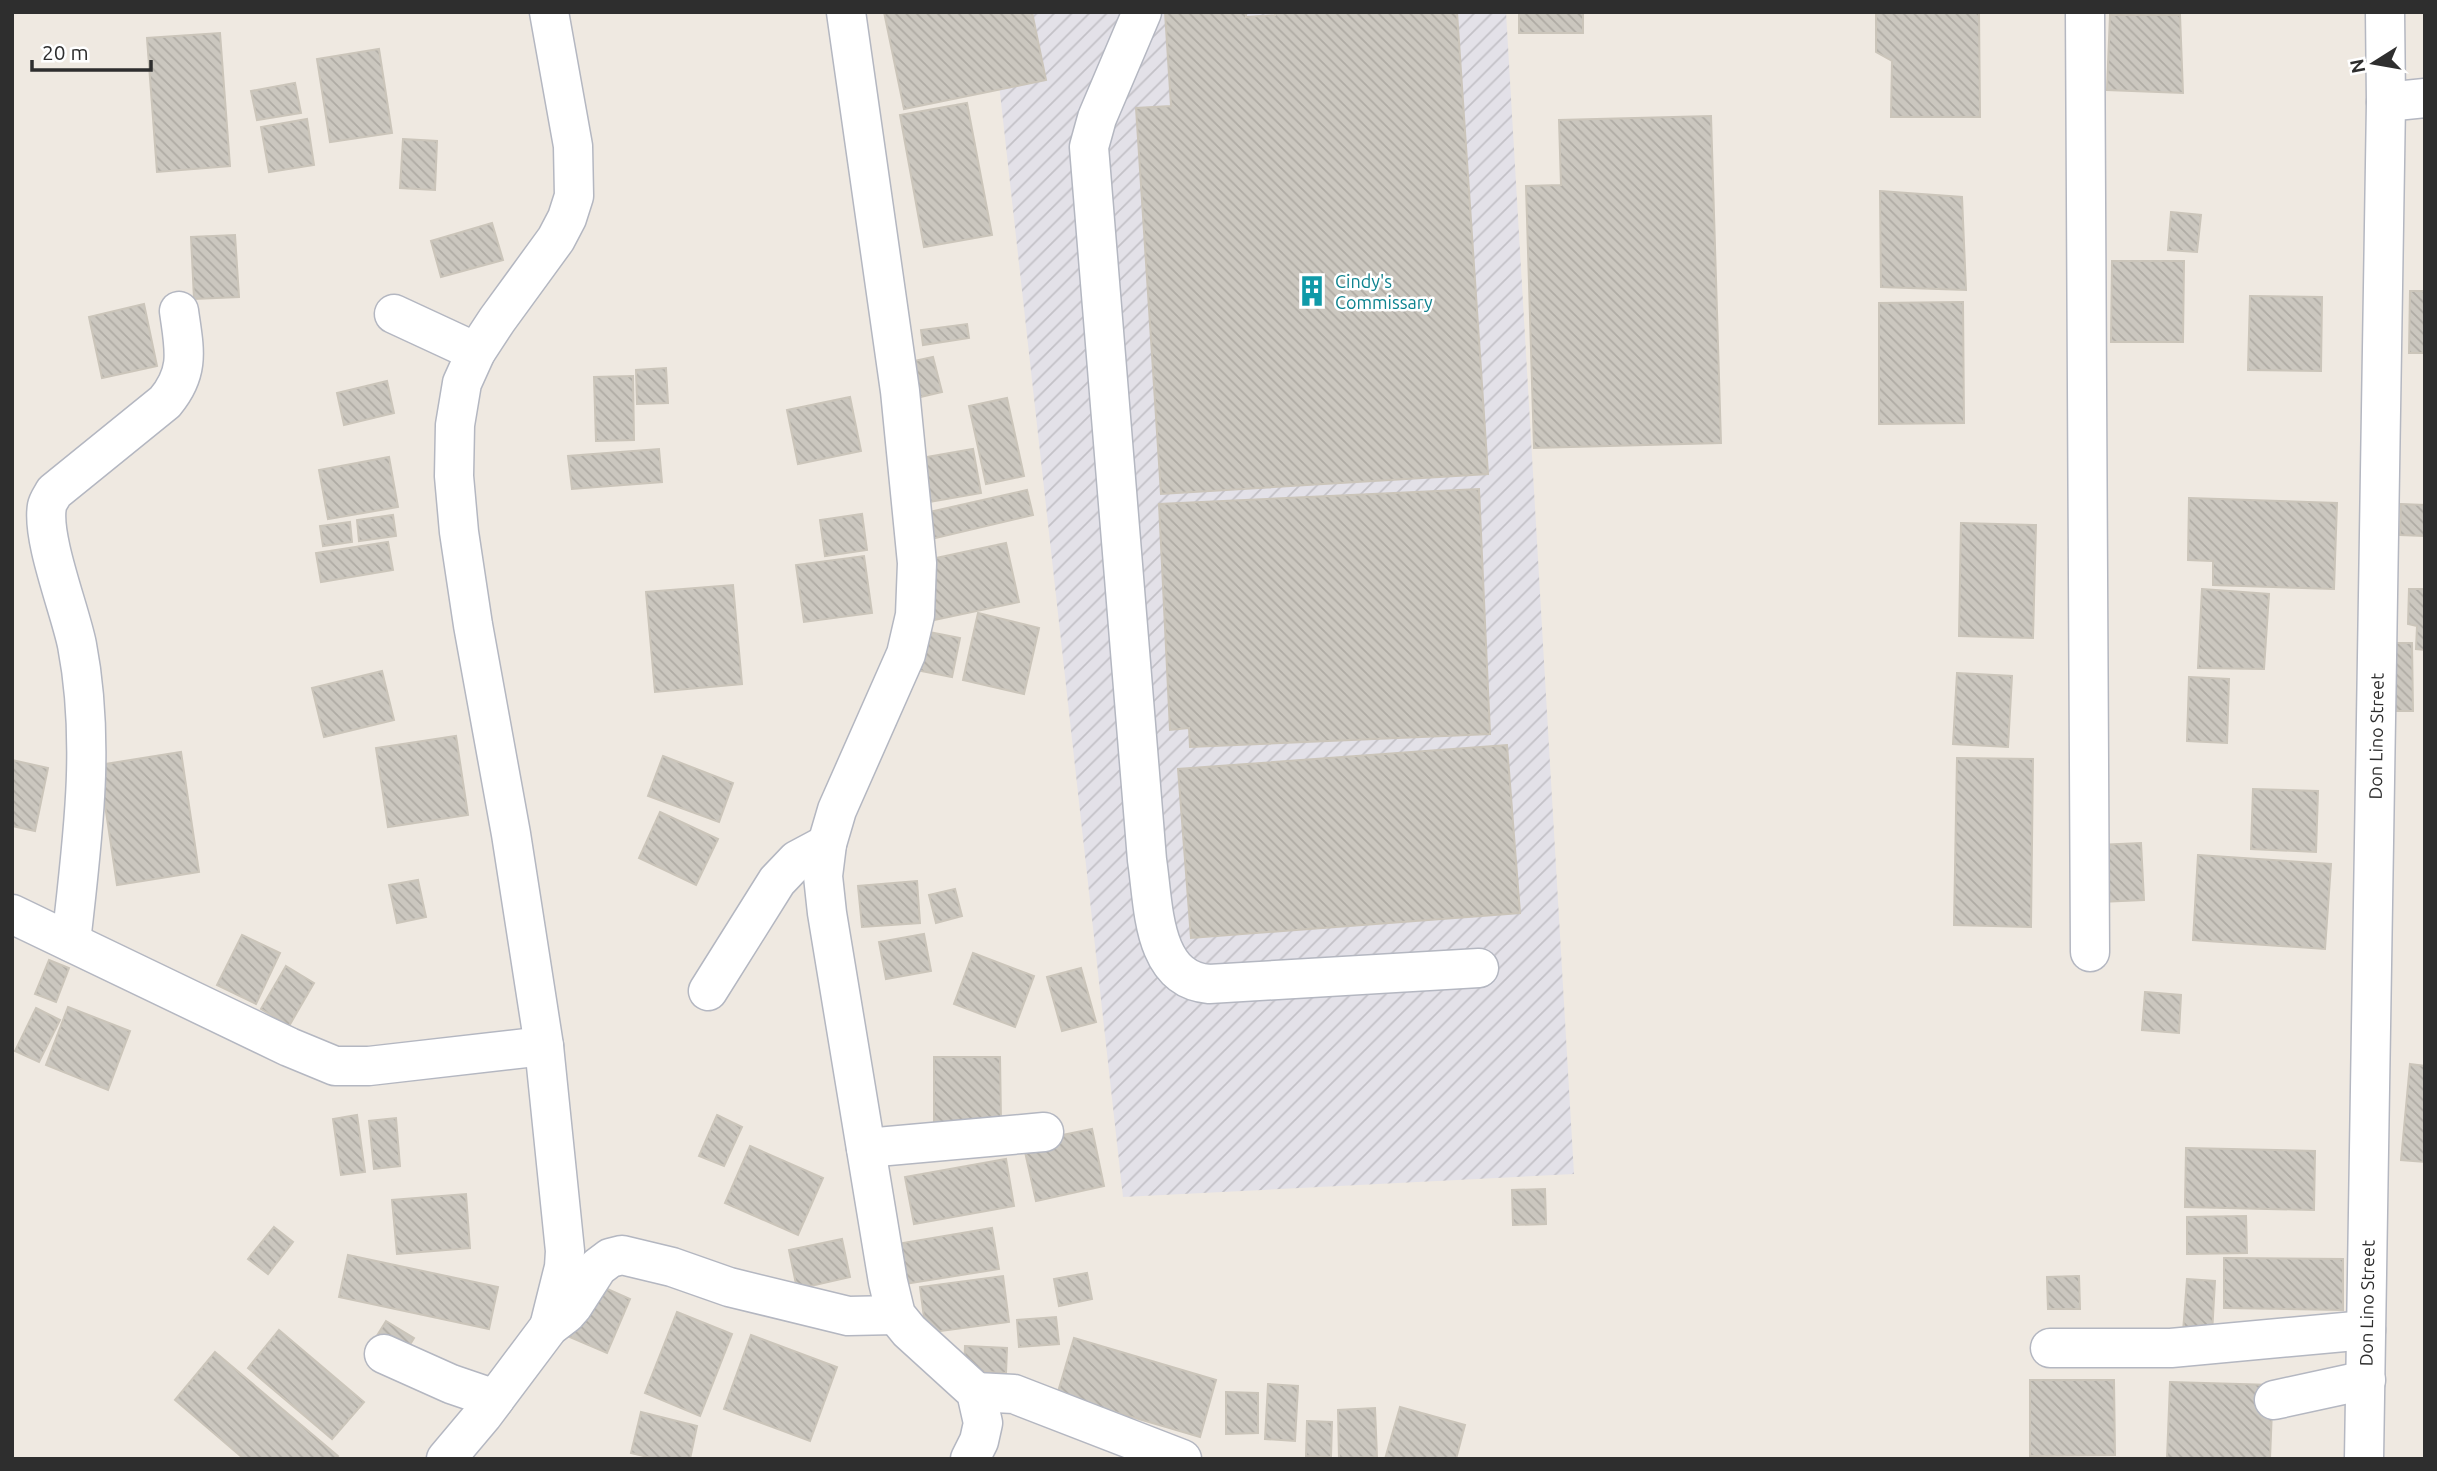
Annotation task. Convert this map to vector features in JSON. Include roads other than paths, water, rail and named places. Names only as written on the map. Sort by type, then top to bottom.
[{"type":"street","points":[[549,12],[573,146],[574,196],[556,239],[476,352],[462,383],[455,425],[454,476],[459,532],[473,625],[511,834],[544,1046],[565,1251],[564,1267],[549,1327]]},
{"type":"street","points":[[846,12],[900,391],[917,563],[915,615],[906,654],[838,810],[827,844],[823,876],[888,1282],[896,1315],[909,1331],[976,1392],[983,1423],[979,1441],[970,1459]]},
{"type":"street","points":[[1142,12],[1097,118],[1089,148],[1147,860],[1159,940],[1169,963],[1180,974],[1202,983],[1479,968]]},
{"type":"street","points":[[2085,12],[2090,952]]},
{"type":"street","name":"Don Lino Street","points":[[2364,1459],[2386,102],[2385,12]]},
{"type":"street","points":[[2386,102],[2425,98]]},
{"type":"street","points":[[71,942],[82,841],[87,717],[77,644],[48,535],[47,503],[54,492],[164,402],[177,388],[185,361],[179,311]]},
{"type":"street","points":[[394,314],[476,352]]},
{"type":"street","points":[[708,991],[777,881],[797,860],[827,844]]},
{"type":"street","points":[[12,914],[289,1047],[335,1066],[369,1066],[544,1046]]},
{"type":"street","points":[[866,1148],[1044,1132]]},
{"type":"street","points":[[446,1459],[549,1327],[573,1306],[598,1266],[610,1258],[622,1255],[672,1267],[729,1287],[848,1316],[896,1315]]},
{"type":"street","points":[[2050,1348],[2171,1348],[2366,1330]]},
{"type":"street","points":[[384,1354],[452,1384],[495,1399]]},
{"type":"street","points":[[2274,1401],[2366,1380]]},
{"type":"street","points":[[976,1392],[1014,1394],[1182,1459]]},
{"type":"place","name":"Cindy's Commissary","points":[[1312,291]]}]
